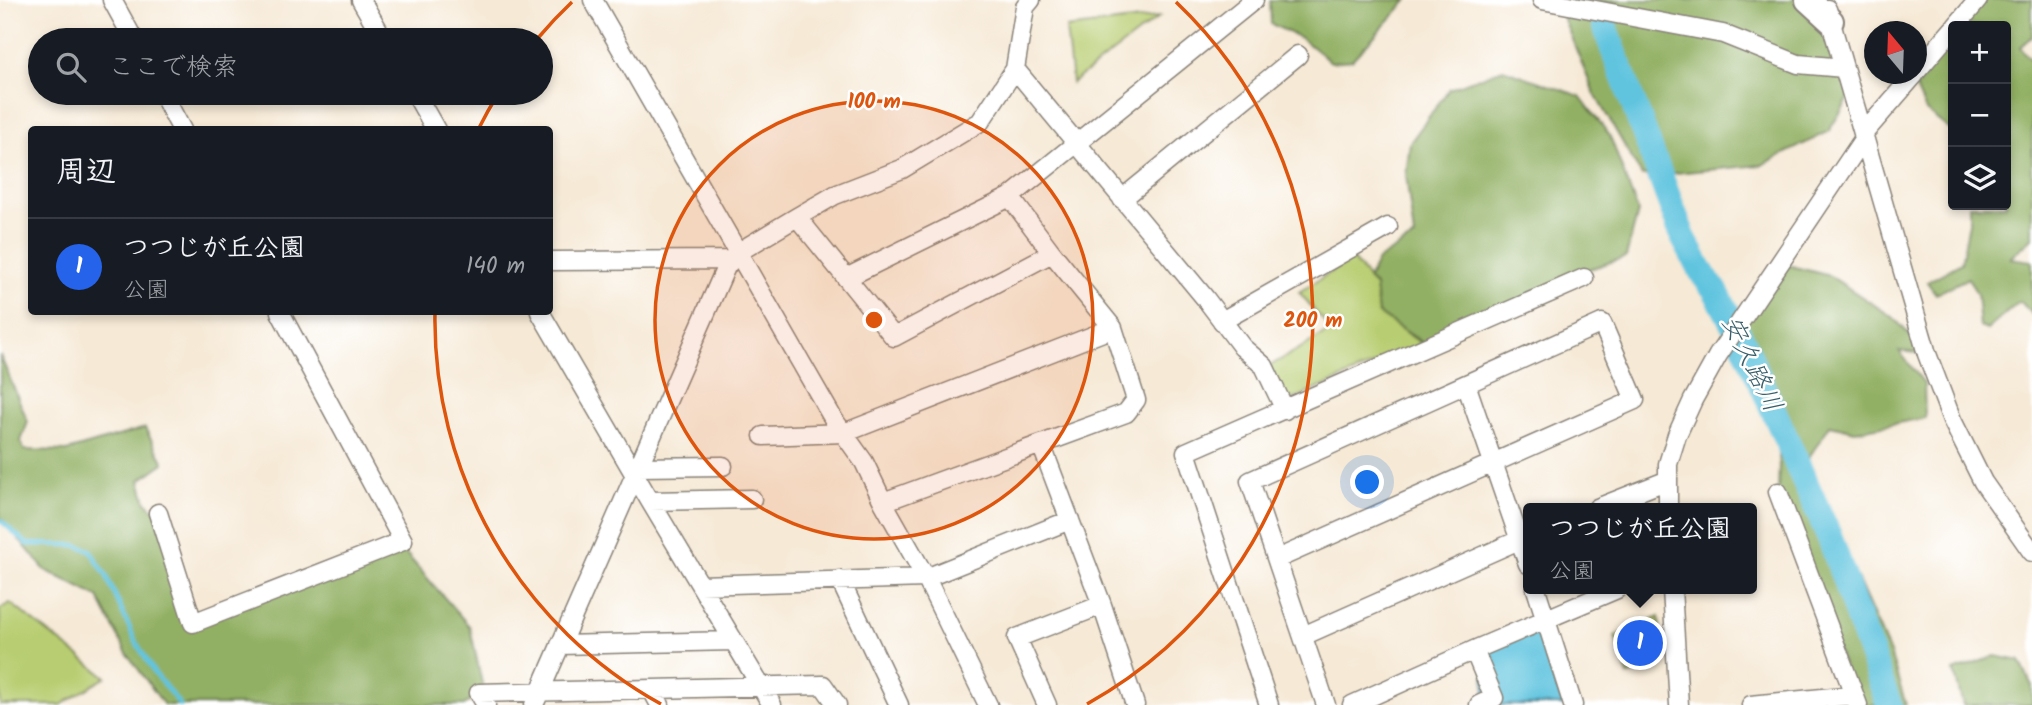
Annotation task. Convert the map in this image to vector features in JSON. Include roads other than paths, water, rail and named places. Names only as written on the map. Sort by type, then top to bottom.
[{"type":"highway","points":[[1808,0],[1828,11]]},
{"type":"street","points":[[112,0],[127,28]]},
{"type":"street","points":[[361,0],[377,28]]},
{"type":"street","points":[[593,0],[734,256],[864,461],[883,502],[926,578],[988,705]]},
{"type":"street","points":[[536,699],[726,267],[734,256],[797,216],[835,195],[902,169],[980,122],[1015,69],[1025,7],[1031,0]]},
{"type":"street","points":[[846,278],[1010,197],[1254,0]]},
{"type":"street","points":[[1542,0],[1723,34],[1798,64],[1844,68]]},
{"type":"street","points":[[1960,21],[1979,0]]},
{"type":"street","points":[[1828,11],[1927,354],[1952,420],[1983,482],[2032,552]]},
{"type":"street","points":[[1927,60],[1948,35]]},
{"type":"street","points":[[1122,199],[1298,55]]},
{"type":"street","points":[[1015,69],[1242,347],[1264,366],[1285,410]]},
{"type":"street","points":[[1668,503],[1668,464],[1677,435],[1718,355],[1864,136],[1907,84]]},
{"type":"street","points":[[168,105],[180,126]]},
{"type":"street","points":[[422,105],[434,126]]},
{"type":"street","points":[[883,502],[1126,414],[1136,400],[1113,328],[1010,197]]},
{"type":"street","points":[[797,216],[894,337],[1052,253]]},
{"type":"street","points":[[1222,321],[1388,227]]},
{"type":"street","points":[[553,261],[734,256]]},
{"type":"street","points":[[1269,705],[1186,452],[1584,278]]},
{"type":"street","points":[[158,513],[192,623],[403,541],[282,315]]},
{"type":"street","points":[[542,315],[636,470],[650,501],[772,705]]},
{"type":"street","points":[[1277,559],[1635,400],[1602,323],[1250,481],[1326,705]]},
{"type":"street","points":[[763,436],[844,433],[1113,328]]},
{"type":"street","points":[[1466,384],[1523,536]]},
{"type":"street","points":[[1041,444],[1102,605],[1135,705]]},
{"type":"street","points":[[636,470],[723,466]]},
{"type":"street","points":[[1610,503],[1668,480]]},
{"type":"street","points":[[1751,705],[1856,700],[1778,492]]},
{"type":"street","points":[[650,501],[752,499]]},
{"type":"street","points":[[700,585],[926,578],[1070,520]]},
{"type":"street","points":[[1303,636],[1523,538]]},
{"type":"street","points":[[840,580],[899,705]]},
{"type":"street","points":[[1538,594],[1573,705]]},
{"type":"street","points":[[1352,705],[1474,649],[1605,594]]},
{"type":"street","points":[[1672,594],[1679,705]]},
{"type":"street","points":[[1048,705],[1017,638],[1102,605]]},
{"type":"street","points":[[560,645],[733,640]]},
{"type":"street","points":[[1474,649],[1494,698],[1479,705]]},
{"type":"street","points":[[486,705],[479,693],[536,699],[656,697],[760,687],[823,685],[836,705]]},
{"type":"water","points":[[1532,632],[1537,633],[1563,705],[1485,705],[1484,660],[1488,651]]},
{"type":"waterway","name":"安久路川","points":[[1605,27],[1683,237],[1744,344],[1830,538],[1889,705]]},
{"type":"waterway","points":[[0,520],[27,544],[75,545],[90,550],[106,575],[135,640],[153,671],[180,705]]},
{"type":"place","name":"つつじが丘公園","points":[[1640,643]]}]
